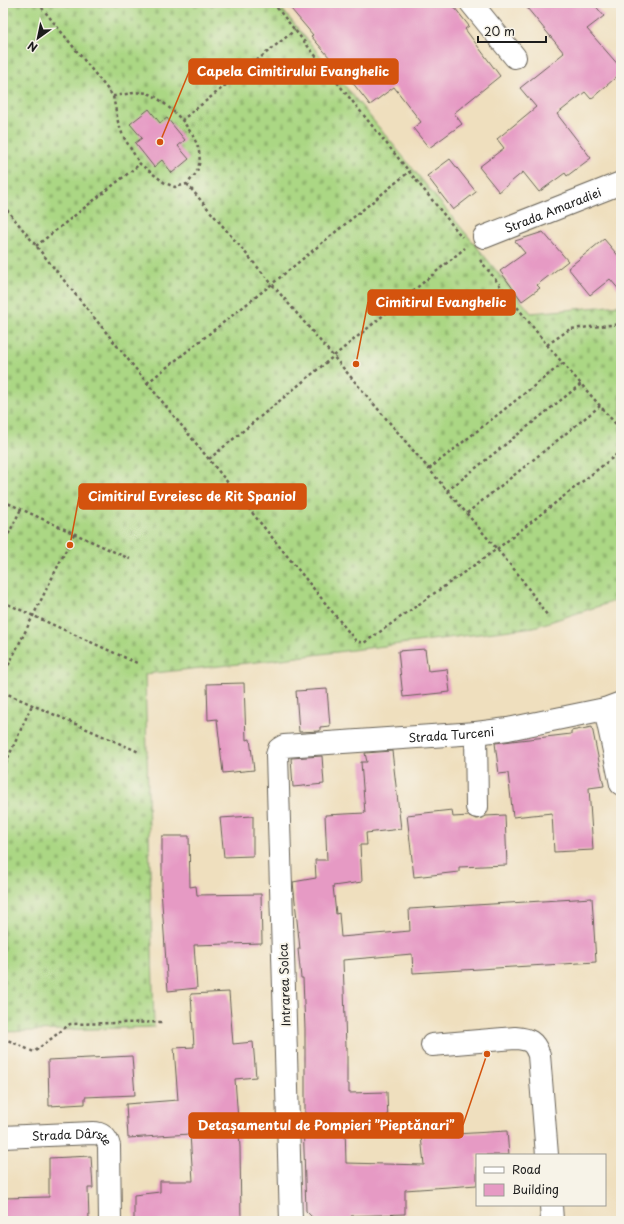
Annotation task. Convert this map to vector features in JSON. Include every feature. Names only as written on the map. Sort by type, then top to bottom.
[{"type":"street","points":[[471,3],[515,57]]},
{"type":"street","name":"Strada Amaradiei","points":[[474,244],[621,183]]},
{"type":"street","points":[[613,706],[621,784]]},
{"type":"street","name":"Strada Turceni","points":[[279,749],[284,746],[476,733],[508,729],[613,706]]},
{"type":"street","points":[[476,733],[477,807]]},
{"type":"street","name":"Intrarea Solca","points":[[279,749],[277,755],[291,1221]]},
{"type":"street","points":[[432,1045],[515,1038],[525,1039],[535,1045],[539,1055],[547,1154]]},
{"type":"street","name":"Strada Dârste","points":[[3,1137],[93,1132],[101,1134],[106,1138],[108,1143],[110,1221]]},
{"type":"street","points":[[551,1206],[552,1221]]},
{"type":"path","points":[[38,3],[113,96],[118,122],[123,136],[140,164],[165,183],[175,187],[188,184],[196,171],[200,157],[196,139],[182,120],[166,104],[147,93],[133,93],[113,96]]},
{"type":"path","points":[[273,3],[410,171],[474,244],[548,345],[621,430]]},
{"type":"path","points":[[182,120],[295,30]]},
{"type":"path","points":[[36,246],[140,164]]},
{"type":"path","points":[[147,383],[272,284],[410,171]]},
{"type":"path","points":[[188,184],[518,574],[548,615]]},
{"type":"path","points":[[3,205],[356,641],[364,643],[497,550],[621,451]]},
{"type":"path","points":[[209,459],[333,356],[474,244]]},
{"type":"path","points":[[548,345],[570,329],[621,324]]},
{"type":"path","points":[[429,469],[564,363]]},
{"type":"path","points":[[448,491],[581,384]]},
{"type":"path","points":[[3,397],[7,399],[3,406]]},
{"type":"path","points":[[467,514],[600,406]]},
{"type":"path","points":[[3,501],[130,559]]},
{"type":"path","points":[[3,545],[21,509]]},
{"type":"path","points":[[3,676],[74,534]]},
{"type":"path","points":[[3,602],[139,664]]},
{"type":"path","points":[[3,692],[139,752]]},
{"type":"path","points":[[3,769],[32,705]]},
{"type":"path","points":[[3,1038],[34,1052],[70,1024],[164,1022]]},
{"type":"green space","points":[[3,3],[277,3],[531,313],[621,305],[621,599],[534,627],[266,661],[145,674],[154,1027],[3,1032]]},
{"type":"building","points":[[286,3],[451,3],[469,26],[465,29],[500,76],[454,113],[462,124],[429,148],[413,128],[421,122],[394,87],[370,105],[338,64],[336,65],[311,36],[313,35]]},
{"type":"building","points":[[523,3],[593,3],[604,16],[587,29],[621,68],[621,73],[591,99],[585,92],[557,114],[591,158],[567,176],[565,173],[539,192],[523,172],[499,192],[479,167],[504,148],[497,139],[536,107],[520,88],[564,53]]},
{"type":"building","points":[[149,109],[160,123],[167,118],[185,140],[178,146],[189,159],[172,173],[162,160],[154,167],[135,143],[142,138],[130,124]]},
{"type":"building","points":[[450,159],[476,192],[453,210],[427,176]]},
{"type":"building","points":[[543,232],[568,261],[537,285],[540,288],[522,301],[500,271],[525,253],[515,241]]},
{"type":"building","points":[[604,239],[621,259],[621,292],[610,279],[590,295],[568,268]]},
{"type":"building","points":[[425,649],[428,671],[447,669],[450,692],[403,697],[398,651]]},
{"type":"building","points":[[244,683],[246,740],[250,739],[254,770],[223,773],[217,719],[208,720],[207,684]]},
{"type":"building","points":[[327,689],[330,726],[320,727],[320,731],[299,732],[296,691]]},
{"type":"building","points":[[592,727],[604,786],[589,788],[593,850],[554,852],[552,813],[513,817],[508,773],[499,774],[495,743],[571,734],[571,731]]},
{"type":"building","points":[[392,751],[401,829],[366,833],[367,845],[360,845],[362,882],[333,886],[336,914],[339,913],[341,937],[410,931],[409,909],[592,898],[596,962],[413,973],[412,954],[343,960],[347,1084],[349,1084],[349,1093],[387,1092],[388,1124],[345,1125],[346,1163],[424,1165],[421,1136],[507,1131],[509,1154],[476,1154],[476,1185],[405,1190],[405,1214],[351,1216],[352,1221],[316,1221],[306,1211],[303,1120],[305,1120],[305,1029],[303,978],[301,978],[298,949],[300,949],[293,882],[316,878],[315,860],[327,860],[325,815],[365,813],[361,762],[367,762],[365,753]]},
{"type":"building","points":[[322,756],[324,784],[293,787],[291,758]]},
{"type":"building","points":[[452,810],[453,817],[469,816],[477,819],[486,816],[505,815],[507,865],[459,867],[459,872],[414,877],[407,815]]},
{"type":"building","points":[[253,816],[253,856],[224,857],[220,818]]},
{"type":"building","points":[[162,836],[189,836],[190,887],[196,886],[197,895],[261,894],[262,943],[194,945],[197,988],[168,991],[161,889]]},
{"type":"building","points":[[229,992],[233,1044],[253,1042],[256,1077],[235,1079],[240,1147],[241,1221],[134,1221],[134,1195],[160,1192],[160,1181],[193,1181],[190,1134],[128,1138],[126,1104],[178,1100],[174,1048],[194,1047],[191,994]]},
{"type":"building","points":[[132,1056],[135,1095],[85,1097],[85,1104],[49,1106],[48,1060]]},
{"type":"building","points":[[91,1156],[93,1188],[88,1188],[89,1221],[3,1221],[3,1198],[49,1197],[49,1158]]},
{"type":"place","name":"Capela Cimitirului Evanghelic","points":[[160,142]]},
{"type":"place","name":"Cimitirul Evanghelic","points":[[356,364]]},
{"type":"place","name":"Cimitirul Evreiesc de Rit Spaniol","points":[[70,545]]},
{"type":"place","name":"Detașamentul de Pompieri ”Pieptănari”","points":[[487,1054]]}]
